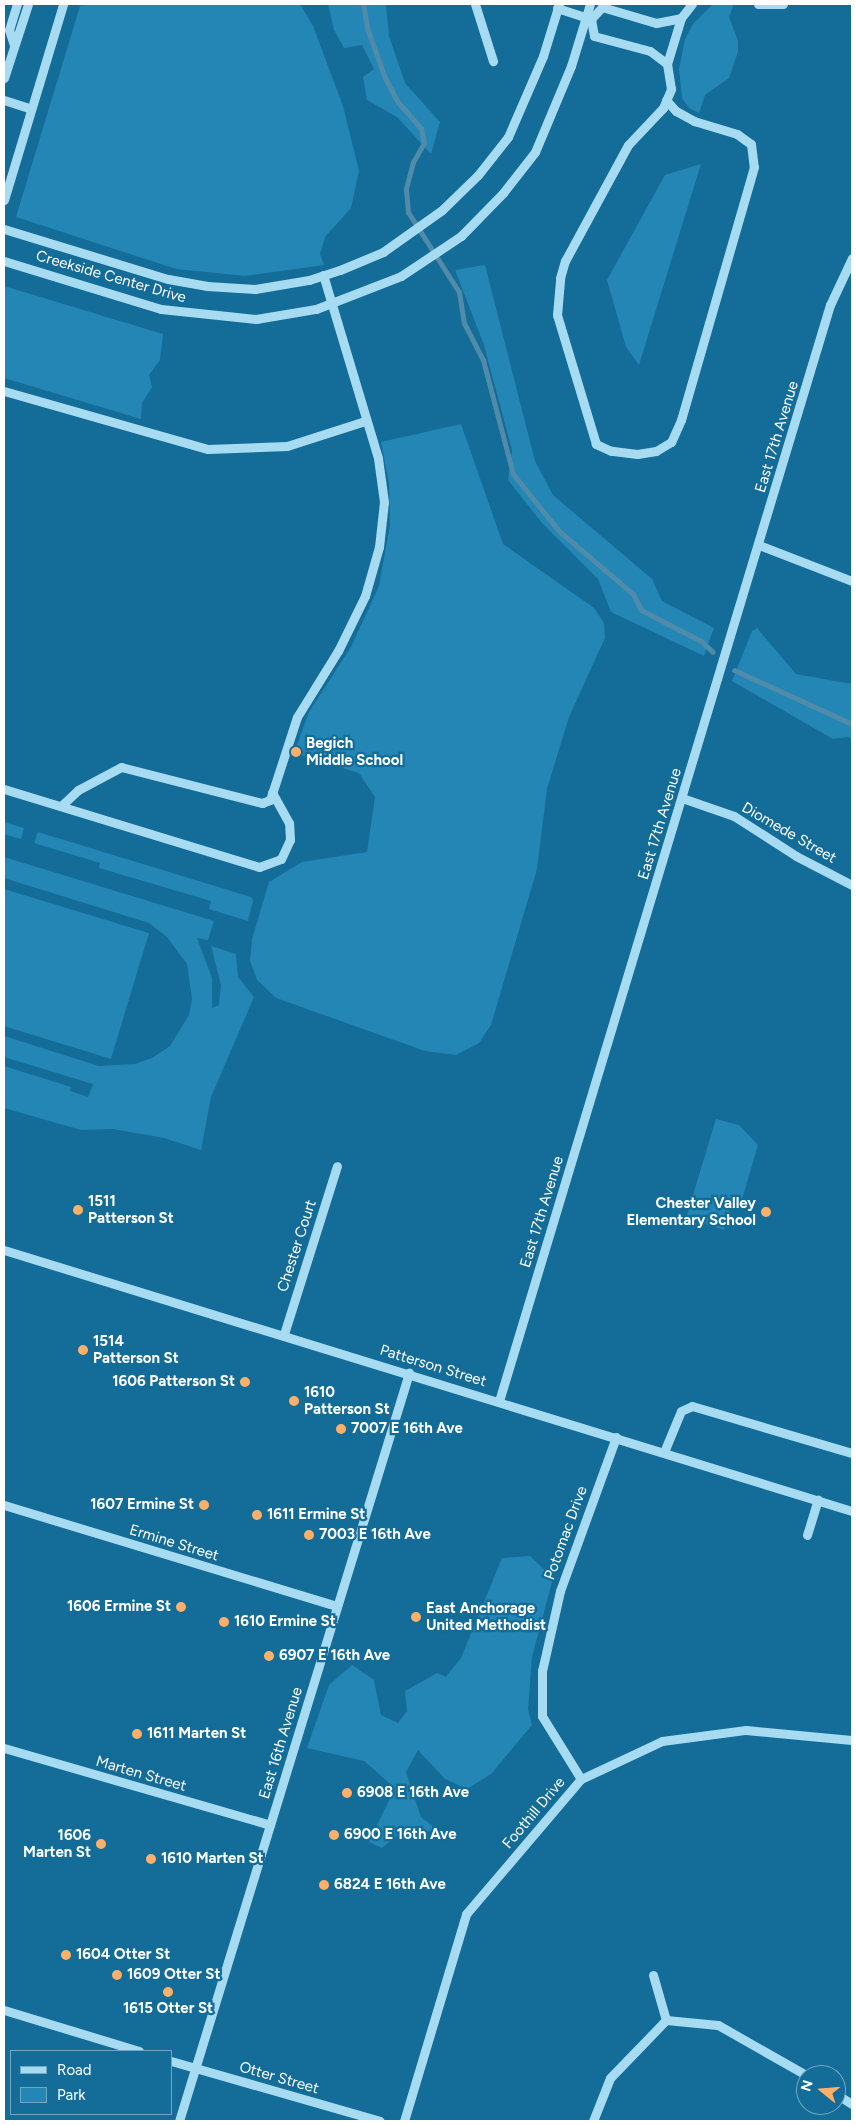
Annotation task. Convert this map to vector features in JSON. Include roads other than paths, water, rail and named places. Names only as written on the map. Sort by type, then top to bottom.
[{"type":"street","points":[[14,45],[9,30],[17,4]]},
{"type":"street","points":[[4,78],[28,4]]},
{"type":"street","points":[[4,200],[63,4]]},
{"type":"street","points":[[475,4],[493,62]]},
{"type":"street","name":"Creekside Center Drive","points":[[4,261],[161,309],[256,319],[333,304],[401,276],[461,236],[503,193],[535,152],[571,66],[588,18],[590,4]]},
{"type":"street","points":[[666,100],[676,111],[694,121],[737,134],[751,144],[754,167],[681,420],[671,442],[656,450],[636,454],[610,451],[596,444],[557,315],[560,278],[565,261],[628,145],[666,100],[671,89],[667,64],[681,18],[692,4]]},
{"type":"street","points":[[758,4],[783,4]]},
{"type":"street","points":[[558,6],[588,18],[594,36],[650,51],[667,64]]},
{"type":"street","name":"Creekside Center Drive","points":[[4,229],[168,279],[207,286],[255,289],[323,276],[383,252],[442,210],[478,176],[508,137],[543,56],[558,6]]},
{"type":"street","points":[[588,18],[602,7],[656,23],[681,18]]},
{"type":"street","points":[[4,100],[31,109]]},
{"type":"street","name":"East 17th Avenue","points":[[499,1401],[830,305],[852,258]]},
{"type":"street","points":[[60,806],[78,790],[120,767],[262,803],[270,800],[297,717],[338,651],[361,604],[379,547],[384,502],[378,458],[365,421],[333,304],[323,276]]},
{"type":"street","points":[[4,391],[208,449],[287,446],[365,421]]},
{"type":"street","points":[[759,545],[852,580]]},
{"type":"street","points":[[4,789],[259,867],[281,859],[290,840],[289,823],[272,792]]},
{"type":"street","name":"Diomede Street","points":[[682,798],[734,816],[796,856],[852,885]]},
{"type":"street","name":"Chester Court","points":[[284,1334],[337,1166]]},
{"type":"street","name":"Patterson Street","points":[[4,1250],[284,1334],[818,1500],[852,1508]]},
{"type":"street","name":"East 16th Avenue","points":[[179,2121],[409,1373]]},
{"type":"street","points":[[664,1452],[681,1411],[692,1406],[852,1454]]},
{"type":"street","name":"Potomac Drive","points":[[581,1779],[542,1716],[542,1671],[560,1591],[616,1437]]},
{"type":"street","points":[[807,1536],[818,1500]]},
{"type":"street","name":"Ermine Street","points":[[4,1505],[337,1606]]},
{"type":"street","name":"Foothill Drive","points":[[404,2121],[466,1914],[581,1779],[662,1741],[746,1730],[852,1740]]},
{"type":"street","name":"Marten Street","points":[[4,1748],[270,1825]]},
{"type":"street","points":[[653,1975],[666,2020]]},
{"type":"street","points":[[4,2010],[136,2050]]},
{"type":"street","points":[[666,2020],[718,2025],[796,2069]]},
{"type":"street","points":[[593,2121],[610,2078],[666,2020]]},
{"type":"street","name":"Otter Street","points":[[172,2061],[380,2121]]},
{"type":"waterway","points":[[363,4],[368,31],[385,78],[398,102],[421,128],[424,143],[413,162],[406,189],[408,212],[459,292],[464,323],[483,360],[513,474],[559,531],[633,594],[641,610],[701,641],[713,652]]},
{"type":"waterway","points":[[734,670],[852,724]]},
{"type":"place","name":"Begich Middle School","points":[[296,752]]},
{"type":"place","name":"1511 Patterson St","points":[[78,1210]]},
{"type":"place","name":"Chester Valley Elementary School","points":[[766,1212]]},
{"type":"place","name":"1514 Patterson St","points":[[83,1350]]},
{"type":"place","name":"1606 Patterson St","points":[[245,1382]]},
{"type":"place","name":"1610 Patterson St","points":[[294,1401]]},
{"type":"place","name":"7007 E 16th Ave","points":[[341,1429]]},
{"type":"place","name":"1607 Ermine St","points":[[204,1505]]},
{"type":"place","name":"1611 Ermine St","points":[[257,1515]]},
{"type":"place","name":"7003 E 16th Ave","points":[[309,1535]]},
{"type":"place","name":"1606 Ermine St","points":[[181,1607]]},
{"type":"place","name":"East Anchorage United Methodist","points":[[416,1617]]},
{"type":"place","name":"1610 Ermine St","points":[[224,1622]]},
{"type":"place","name":"6907 E 16th Ave","points":[[269,1656]]},
{"type":"place","name":"1611 Marten St","points":[[137,1734]]},
{"type":"place","name":"6908 E 16th Ave","points":[[347,1793]]},
{"type":"place","name":"6900 E 16th Ave","points":[[334,1835]]},
{"type":"place","name":"1606 Marten St","points":[[101,1844]]},
{"type":"place","name":"1610 Marten St","points":[[151,1859]]},
{"type":"place","name":"6824 E 16th Ave","points":[[324,1885]]},
{"type":"place","name":"1604 Otter St","points":[[66,1955]]},
{"type":"place","name":"1609 Otter St","points":[[117,1975]]},
{"type":"place","name":"1615 Otter St","points":[[168,1992]]}]
